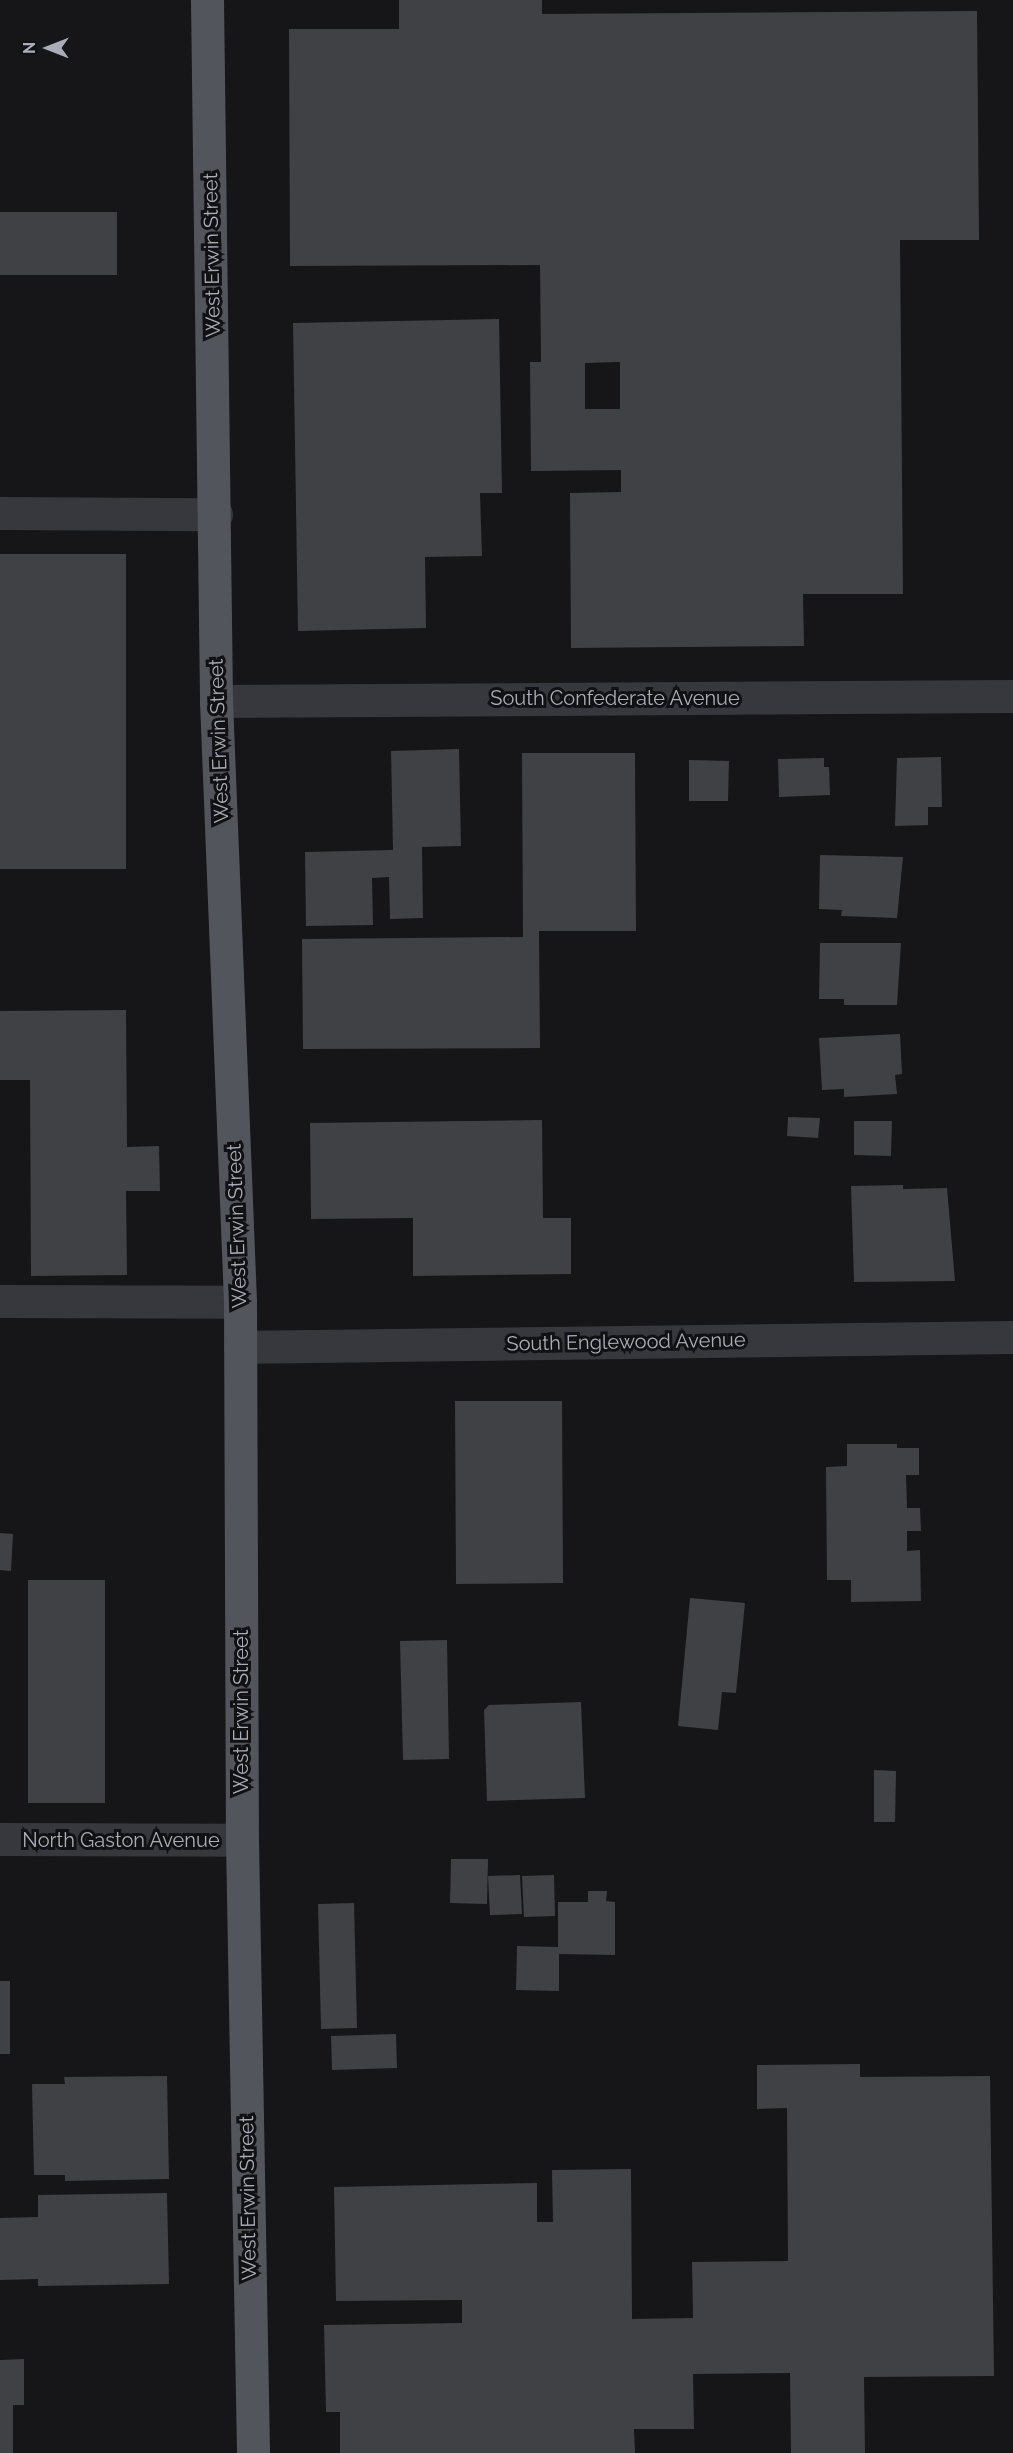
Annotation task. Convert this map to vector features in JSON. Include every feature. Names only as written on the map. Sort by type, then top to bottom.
[{"type":"main road","name":"West Erwin Street","points":[[207,0],[216,514],[216,701],[240,1302],[242,1840],[253,2453]]},
{"type":"street","points":[[0,513],[216,514]]},
{"type":"street","name":"South Confederate Avenue","points":[[216,701],[1013,696]]},
{"type":"street","points":[[0,1301],[240,1302]]},
{"type":"street","name":"South Englewood Avenue","points":[[240,1347],[1013,1337]]},
{"type":"street","name":"North Gaston Avenue","points":[[0,1839],[242,1840]]},
{"type":"building","points":[[399,0],[542,0],[542,14],[977,11],[979,240],[900,240],[903,594],[803,594],[804,646],[571,648],[570,493],[621,492],[621,470],[531,471],[530,362],[541,362],[540,265],[290,266],[289,29],[399,29]],"holes":[[[620,362],[620,409],[585,409],[585,363]]]},
{"type":"building","points":[[0,212],[117,212],[117,275],[0,275]]},
{"type":"building","points":[[499,319],[502,493],[480,493],[482,556],[425,557],[426,628],[298,631],[293,323]]},
{"type":"building","points":[[0,554],[126,554],[126,869],[0,869]]},
{"type":"building","points":[[459,749],[461,846],[422,847],[423,918],[390,919],[389,877],[372,878],[373,925],[306,926],[305,852],[393,850],[391,751]]},
{"type":"building","points":[[522,753],[635,753],[636,931],[539,931],[540,1048],[303,1049],[302,939],[523,937]]},
{"type":"building","points":[[941,757],[942,807],[928,807],[928,825],[895,826],[897,758]]},
{"type":"building","points":[[824,758],[824,767],[829,767],[830,795],[779,797],[778,759]]},
{"type":"building","points":[[689,760],[729,761],[728,801],[689,801]]},
{"type":"building","points":[[820,855],[903,857],[897,918],[841,916],[842,910],[819,909]]},
{"type":"building","points":[[820,943],[901,943],[897,1005],[844,1005],[844,999],[819,999]]},
{"type":"building","points":[[126,1010],[127,1147],[159,1146],[160,1191],[126,1191],[127,1275],[31,1276],[30,1080],[0,1080],[0,1011]]},
{"type":"building","points":[[900,1034],[902,1074],[895,1075],[897,1094],[844,1097],[844,1089],[822,1090],[819,1038]]},
{"type":"building","points":[[788,1117],[820,1118],[818,1138],[787,1136]]},
{"type":"building","points":[[542,1120],[543,1218],[571,1218],[571,1274],[413,1276],[413,1218],[311,1219],[310,1123]]},
{"type":"building","points":[[854,1121],[892,1121],[891,1156],[854,1155]]},
{"type":"building","points":[[903,1185],[903,1189],[947,1188],[955,1281],[854,1282],[851,1186]]},
{"type":"building","points":[[455,1401],[562,1401],[563,1583],[456,1584]]},
{"type":"building","points":[[847,1444],[897,1444],[897,1448],[919,1448],[919,1475],[906,1475],[907,1508],[920,1508],[921,1531],[907,1531],[907,1551],[920,1550],[921,1601],[851,1602],[851,1580],[827,1580],[826,1467],[847,1466]]},
{"type":"building","points":[[0,1533],[13,1534],[11,1571],[0,1570]]},
{"type":"building","points":[[28,1580],[105,1580],[105,1803],[28,1803]]},
{"type":"building","points":[[690,1598],[745,1603],[736,1693],[722,1692],[718,1730],[678,1726]]},
{"type":"building","points":[[447,1640],[449,1759],[403,1760],[400,1641]]},
{"type":"building","points":[[581,1702],[585,1798],[487,1801],[484,1710],[489,1705]]},
{"type":"building","points":[[874,1770],[896,1771],[895,1822],[874,1822]]},
{"type":"building","points":[[451,1859],[488,1859],[487,1904],[450,1903]]},
{"type":"building","points":[[520,1875],[522,1914],[490,1915],[488,1876]]},
{"type":"building","points":[[554,1875],[555,1916],[524,1917],[522,1876]]},
{"type":"building","points":[[588,1891],[607,1891],[606,1901],[615,1902],[615,1955],[559,1954],[559,1991],[516,1990],[517,1946],[558,1947],[558,1902],[588,1902]]},
{"type":"building","points":[[354,1903],[357,2028],[321,2029],[318,1904]]},
{"type":"building","points":[[0,1981],[10,1981],[10,2054],[0,2054]]},
{"type":"building","points":[[396,2034],[397,2068],[332,2070],[331,2036]]},
{"type":"building","points":[[860,2064],[860,2077],[990,2076],[994,2376],[864,2377],[865,2453],[791,2453],[790,2373],[693,2374],[694,2429],[634,2429],[635,2453],[340,2453],[340,2412],[326,2412],[324,2325],[462,2323],[462,2300],[336,2301],[334,2187],[537,2183],[537,2222],[553,2222],[552,2170],[631,2169],[632,2319],[693,2318],[692,2262],[788,2261],[787,2108],[757,2109],[757,2065]]},
{"type":"building","points":[[167,2076],[169,2179],[65,2181],[65,2175],[34,2175],[32,2084],[65,2084],[64,2077]]},
{"type":"building","points":[[167,2193],[169,2284],[38,2286],[38,2279],[0,2280],[0,2218],[38,2217],[38,2195]]},
{"type":"building","points":[[24,2359],[24,2405],[13,2405],[13,2453],[0,2453],[0,2360]]}]
